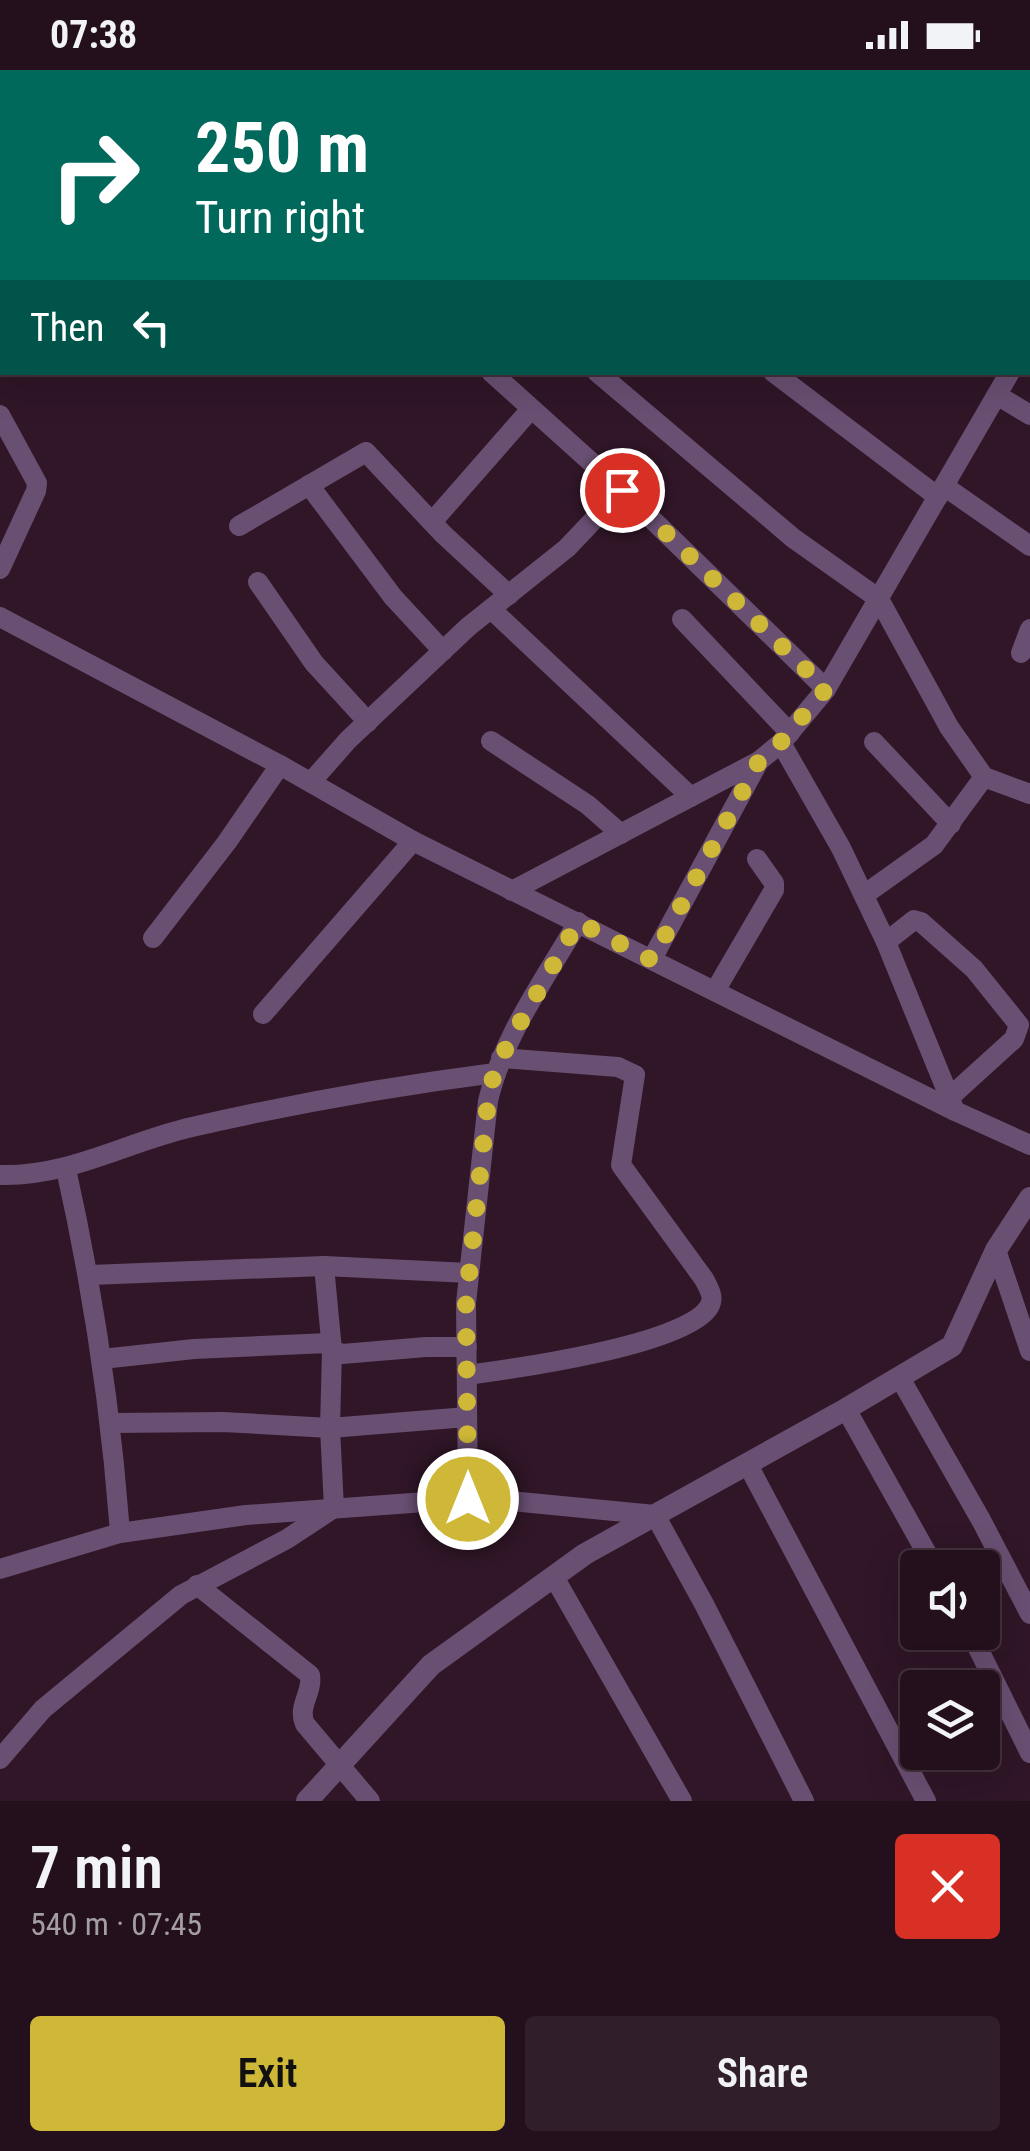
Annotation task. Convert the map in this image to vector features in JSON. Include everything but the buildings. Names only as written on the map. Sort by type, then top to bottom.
[{"type":"street","points":[[495,375],[622,490],[826,689]]},
{"type":"street","points":[[602,375],[793,538],[879,599],[949,727],[984,777],[1030,794]]},
{"type":"street","points":[[777,375],[941,492],[1030,546]]},
{"type":"street","points":[[512,891],[759,761],[785,738],[826,689],[1008,375]]},
{"type":"street","points":[[997,395],[1030,414]]},
{"type":"street","points":[[432,522],[531,409]]},
{"type":"street","points":[[0,415],[37,483],[0,570]]},
{"type":"street","points":[[239,526],[366,452],[509,596]]},
{"type":"street","points":[[309,485],[393,597],[443,651]]},
{"type":"street","points":[[310,782],[443,651],[567,548],[622,490]]},
{"type":"street","points":[[258,582],[314,663],[368,722]]},
{"type":"street","points":[[491,609],[691,796]]},
{"type":"street","points":[[0,617],[280,765],[413,841],[1030,1145]]},
{"type":"street","points":[[682,619],[785,738],[886,942],[952,1104]]},
{"type":"street","points":[[1020,653],[1030,629]]},
{"type":"street","points":[[492,742],[575,795],[621,834]]},
{"type":"street","points":[[874,742],[951,824]]},
{"type":"street","points":[[652,960],[759,761]]},
{"type":"street","points":[[153,938],[280,765]]},
{"type":"street","points":[[864,894],[934,845],[984,777]]},
{"type":"street","points":[[263,1014],[413,841]]},
{"type":"street","points":[[715,991],[774,890],[774,883],[756,859]]},
{"type":"street","points":[[886,942],[914,920],[921,922],[974,970],[1019,1025],[1014,1039],[952,1104]]},
{"type":"street","points":[[468,1499],[468,1274],[498,1066],[578,922]]},
{"type":"street","points":[[0,1175],[29,1176],[66,1169],[189,1127],[498,1066],[618,1067],[634,1075],[621,1165],[712,1295],[711,1304],[704,1313],[681,1326],[614,1349],[570,1361],[468,1375]]},
{"type":"street","points":[[66,1169],[90,1276],[111,1423],[120,1533]]},
{"type":"street","points":[[306,1801],[431,1665],[585,1554],[846,1410],[952,1346],[996,1250],[1030,1198]]},
{"type":"street","points":[[996,1250],[1030,1350]]},
{"type":"street","points":[[90,1276],[324,1266],[468,1274]]},
{"type":"street","points":[[324,1266],[331,1346],[334,1508]]},
{"type":"street","points":[[102,1360],[194,1349],[331,1346],[342,1354],[467,1347]]},
{"type":"street","points":[[900,1378],[1030,1614]]},
{"type":"street","points":[[846,1410],[926,1550]]},
{"type":"street","points":[[111,1423],[234,1422],[330,1428],[468,1417]]},
{"type":"street","points":[[747,1462],[926,1801]]},
{"type":"street","points":[[0,1568],[120,1533],[246,1515],[468,1499],[654,1514]]},
{"type":"street","points":[[4,1753],[44,1709],[197,1585],[288,1539],[334,1508]]},
{"type":"street","points":[[654,1514],[804,1801]]},
{"type":"street","points":[[554,1577],[682,1801]]},
{"type":"street","points":[[197,1585],[310,1675],[302,1715],[340,1768],[370,1801]]},
{"type":"street","points":[[979,1650],[1030,1753]]},
{"type":"route","points":[[468,1499],[466,1303],[494,1073],[578,922],[652,960],[759,761],[780,743],[826,689],[622,490]]}]
